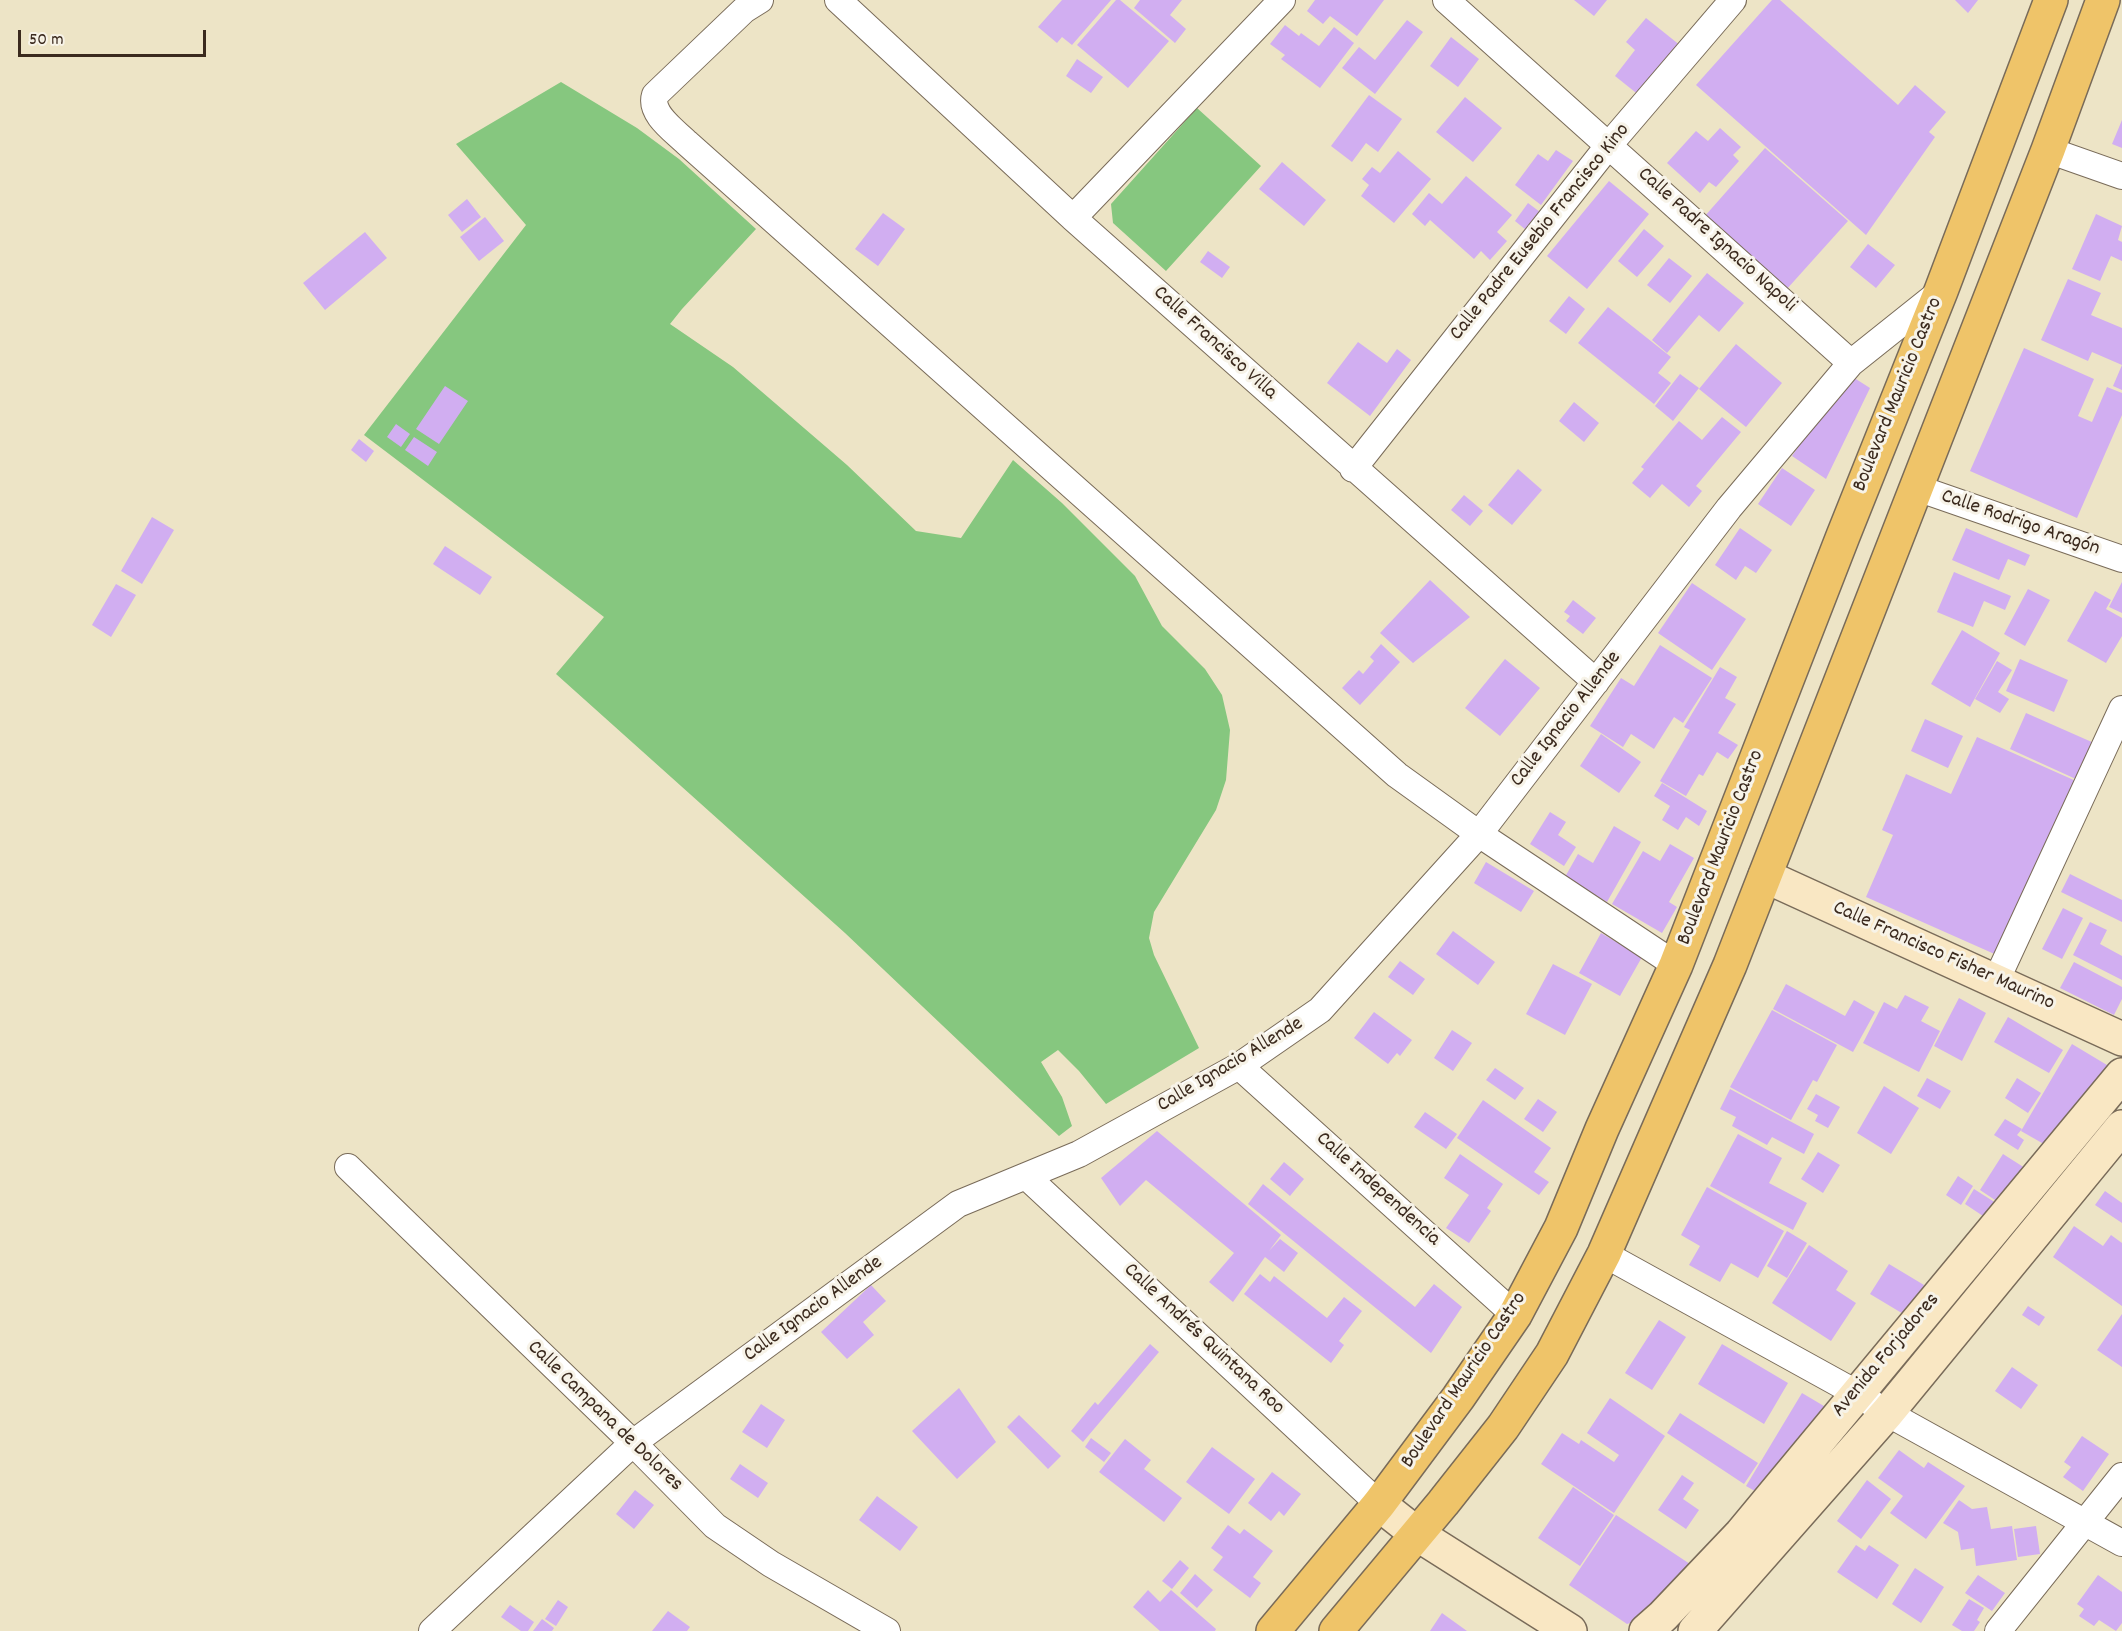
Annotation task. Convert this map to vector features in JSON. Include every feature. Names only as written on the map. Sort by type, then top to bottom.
[{"type":"main road","points":[[1336,1631],[1503,1427],[1552,1354],[1605,1254],[1730,965],[2048,150],[2103,0]]},
{"type":"main road","name":"Boulevard Mauricio Castro","points":[[1274,1631],[1379,1504],[1458,1398],[1515,1315],[1561,1228],[1602,1129],[1676,965],[1838,547],[1941,291],[2050,1]]},
{"type":"main road","name":"Calle Francisco Fisher Maurino","points":[[1765,876],[2122,1038]]},
{"type":"main road","name":"Avenida Forjadores","points":[[1646,1631],[1741,1534],[2122,1075]]},
{"type":"main road","name":"Avenida Forjadores","points":[[1695,1631],[1887,1413],[2122,1127]]},
{"type":"main road","points":[[1379,1504],[1417,1534],[1570,1631]]},
{"type":"street","points":[[760,0],[744,10],[655,95],[653,102],[656,112],[696,151],[1397,775],[1479,834],[1676,965]]},
{"type":"street","name":"Calle Francisco Villa","points":[[837,0],[1073,218],[1353,469],[1596,682]]},
{"type":"street","points":[[1073,218],[1282,0]]},
{"type":"street","name":"Calle Padre Ignacio Napoli","points":[[1446,0],[1851,363]]},
{"type":"street","name":"Calle Padre Eusebio Francisco Kino","points":[[1353,469],[1609,145],[1733,0]]},
{"type":"street","points":[[2048,150],[2122,176]]},
{"type":"street","name":"Calle Ignacio Allende","points":[[432,1631],[633,1443],[958,1204],[1079,1154],[1239,1066],[1320,1011],[1479,834],[1729,508],[1851,363],[1941,291]]},
{"type":"street","name":"Calle Rodrigo Aragón","points":[[1917,488],[2122,559]]},
{"type":"street","points":[[1996,981],[2122,709]]},
{"type":"street","name":"Calle Independencia","points":[[1239,1066],[1515,1315]]},
{"type":"street","name":"Calle Campana de Dolores","points":[[348,1167],[633,1443],[715,1526],[771,1564],[887,1631]]},
{"type":"street","name":"Calle Andrés Quintana Roo","points":[[1028,1177],[1379,1504]]},
{"type":"street","points":[[1605,1254],[2122,1543]]},
{"type":"street","points":[[1998,1631],[2122,1476]]},
{"type":"green space","points":[[561,82],[637,128],[679,159],[756,229],[670,324],[733,367],[847,465],[916,531],[961,538],[1013,460],[1062,503],[1135,576],[1162,626],[1205,669],[1222,695],[1230,730],[1226,780],[1216,810],[1154,912],[1149,938],[1154,955],[1199,1048],[1106,1104],[1058,1050],[1041,1062],[1062,1097],[1072,1126],[1059,1136],[845,933],[556,674],[604,617],[364,435],[526,225],[456,144]]},
{"type":"green space","points":[[1197,108],[1261,166],[1166,271],[1113,223],[1111,204]]},
{"type":"building","points":[[1062,0],[1111,0],[1072,45],[1062,37],[1057,43],[1038,27]]},
{"type":"building","points":[[1116,0],[1120,0],[1169,41],[1128,88],[1077,45]]},
{"type":"building","points":[[1140,0],[1182,0],[1170,15],[1186,29],[1175,43],[1134,8]]},
{"type":"building","points":[[1315,0],[1384,0],[1357,36],[1330,16],[1323,24],[1307,11]]},
{"type":"building","points":[[1574,0],[1607,0],[1594,16]]},
{"type":"building","points":[[1772,0],[1780,0],[1898,105],[1915,85],[1946,112],[1929,132],[1935,137],[1866,235],[1696,85]]},
{"type":"building","points":[[1955,0],[1978,0],[1968,13]]},
{"type":"building","points":[[1646,18],[1686,50],[1645,100],[1615,76],[1635,50],[1626,42]]},
{"type":"building","points":[[1407,20],[1423,32],[1375,94],[1342,68],[1359,47],[1375,60]]},
{"type":"building","points":[[1285,25],[1299,36],[1301,33],[1319,46],[1334,27],[1354,43],[1320,88],[1281,59],[1285,55],[1270,44]]},
{"type":"building","points":[[1451,37],[1479,59],[1458,87],[1430,66]]},
{"type":"building","points":[[1077,59],[1103,77],[1091,93],[1066,76]]},
{"type":"building","points":[[1369,95],[1402,119],[1378,152],[1366,143],[1352,162],[1331,146]]},
{"type":"building","points":[[1465,97],[1502,128],[1473,162],[1436,132]]},
{"type":"building","points":[[2122,120],[2122,148],[2112,144]]},
{"type":"building","points":[[1720,128],[1741,147],[1733,155],[1739,161],[1716,187],[1709,182],[1700,193],[1667,163],[1696,131],[1708,141]]},
{"type":"building","points":[[1765,148],[1848,221],[1786,290],[1704,217]]},
{"type":"building","points":[[1556,150],[1573,161],[1541,205],[1515,185],[1538,154],[1548,161]]},
{"type":"building","points":[[1398,151],[1431,179],[1394,223],[1361,196],[1369,185],[1362,179],[1372,167],[1380,173]]},
{"type":"building","points":[[1282,162],[1326,200],[1304,226],[1259,189]]},
{"type":"building","points":[[1466,176],[1512,215],[1497,232],[1507,241],[1490,260],[1481,251],[1474,259],[1430,220],[1425,226],[1412,214],[1429,193],[1442,204]]},
{"type":"building","points":[[1609,181],[1649,214],[1587,289],[1547,256]]},
{"type":"building","points":[[467,199],[481,217],[462,232],[448,215]]},
{"type":"building","points":[[1528,203],[1544,215],[1531,234],[1515,221]]},
{"type":"building","points":[[883,213],[905,229],[878,266],[855,249]]},
{"type":"building","points":[[2096,214],[2122,226],[2118,240],[2122,242],[2122,261],[2111,256],[2100,281],[2072,269]]},
{"type":"building","points":[[485,217],[504,241],[479,261],[460,237]]},
{"type":"building","points":[[1644,229],[1664,246],[1637,277],[1618,261]]},
{"type":"building","points":[[365,232],[387,258],[325,310],[303,283]]},
{"type":"building","points":[[1868,244],[1895,265],[1876,288],[1850,267]]},
{"type":"building","points":[[1208,251],[1230,267],[1222,278],[1200,262]]},
{"type":"building","points":[[1669,258],[1692,276],[1670,303],[1647,285]]},
{"type":"building","points":[[1707,273],[1744,303],[1719,332],[1699,315],[1667,353],[1652,340]]},
{"type":"building","points":[[2068,279],[2101,293],[2091,315],[2122,328],[2122,365],[2092,352],[2088,361],[2041,340]]},
{"type":"building","points":[[1569,296],[1585,309],[1566,334],[1549,321]]},
{"type":"building","points":[[1608,307],[1671,357],[1658,373],[1671,383],[1654,404],[1578,343]]},
{"type":"building","points":[[1358,342],[1387,363],[1397,349],[1411,360],[1370,416],[1327,383]]},
{"type":"building","points":[[1736,344],[1782,383],[1746,427],[1699,389]]},
{"type":"building","points":[[2024,348],[2094,379],[2078,416],[2092,422],[2107,387],[2122,393],[2122,415],[2077,518],[1970,471]]},
{"type":"building","points":[[2122,365],[2122,390],[2113,386]]},
{"type":"building","points":[[1680,374],[1699,388],[1673,421],[1655,406]]},
{"type":"building","points":[[1848,374],[1870,388],[1826,479],[1792,456]]},
{"type":"building","points":[[445,386],[468,401],[439,444],[416,429]]},
{"type":"building","points":[[1574,402],[1599,423],[1584,442],[1559,421]]},
{"type":"building","points":[[1722,417],[1741,432],[1696,486],[1702,491],[1689,507],[1662,484],[1650,498],[1632,483],[1644,469],[1641,467],[1679,421],[1702,440]]},
{"type":"building","points":[[396,424],[410,434],[401,447],[387,437]]},
{"type":"building","points":[[414,437],[437,452],[428,466],[405,450]]},
{"type":"building","points":[[359,439],[374,451],[366,462],[351,450]]},
{"type":"building","points":[[1782,468],[1815,490],[1791,526],[1758,504]]},
{"type":"building","points":[[1518,469],[1542,490],[1512,525],[1488,505]]},
{"type":"building","points":[[1464,495],[1483,511],[1470,526],[1451,510]]},
{"type":"building","points":[[152,517],[174,530],[142,584],[121,571]]},
{"type":"building","points":[[1740,528],[1772,550],[1756,573],[1745,566],[1736,580],[1715,565]]},
{"type":"building","points":[[1966,528],[2030,555],[2025,566],[2008,559],[1999,580],[1952,560]]},
{"type":"building","points":[[445,546],[492,577],[480,595],[433,564]]},
{"type":"building","points":[[1954,572],[2011,596],[2005,610],[1984,601],[1973,627],[1937,612]]},
{"type":"building","points":[[1430,580],[1470,617],[1413,663],[1380,633]]},
{"type":"building","points":[[2122,582],[2122,613],[2109,607]]},
{"type":"building","points":[[1692,583],[1746,619],[1712,670],[1658,633]]},
{"type":"building","points":[[116,584],[136,595],[111,637],[92,625]]},
{"type":"building","points":[[2028,589],[2050,600],[2025,646],[2004,634]]},
{"type":"building","points":[[2095,591],[2111,600],[2106,609],[2122,618],[2122,636],[2106,663],[2067,641]]},
{"type":"building","points":[[1573,600],[1596,618],[1583,634],[1566,621],[1570,616],[1564,612]]},
{"type":"building","points":[[1962,630],[2000,653],[1970,707],[1931,684]]},
{"type":"building","points":[[1381,644],[1400,662],[1360,705],[1342,688],[1359,670],[1363,674],[1374,661],[1370,657]]},
{"type":"building","points":[[1660,645],[1712,678],[1683,723],[1674,717],[1654,749],[1631,734],[1623,747],[1590,726],[1621,678],[1634,686]]},
{"type":"building","points":[[1505,659],[1540,688],[1500,736],[1465,708]]},
{"type":"building","points":[[2020,659],[2068,680],[2054,712],[2006,691]]},
{"type":"building","points":[[1997,661],[2012,670],[1998,692],[2009,699],[2000,713],[1975,699]]},
{"type":"building","points":[[1720,667],[1737,677],[1725,698],[1736,704],[1718,733],[1738,745],[1728,759],[1717,752],[1703,776],[1699,774],[1686,796],[1660,781],[1690,730],[1684,727]]},
{"type":"building","points":[[2026,713],[2094,743],[2078,780],[2010,749]]},
{"type":"building","points":[[1925,719],[1963,736],[1948,768],[1911,751]]},
{"type":"building","points":[[1601,734],[1641,762],[1619,793],[1580,766]]},
{"type":"building","points":[[1977,737],[2076,781],[1999,956],[1866,897],[1893,835],[1882,830],[1906,774],[1951,794]]},
{"type":"building","points":[[1662,783],[1707,811],[1699,826],[1686,817],[1678,830],[1662,820],[1670,806],[1654,796]]},
{"type":"building","points":[[1550,812],[1566,822],[1558,835],[1576,847],[1564,866],[1530,844]]},
{"type":"building","points":[[1614,826],[1641,842],[1607,902],[1565,877],[1578,854],[1593,863]]},
{"type":"building","points":[[1670,844],[1694,858],[1669,902],[1677,907],[1662,933],[1612,904],[1643,851],[1660,861]]},
{"type":"building","points":[[1486,862],[1534,891],[1521,912],[1474,883]]},
{"type":"building","points":[[2070,874],[2122,900],[2122,922],[2061,892]]},
{"type":"building","points":[[2063,908],[2083,918],[2062,959],[2042,949]]},
{"type":"building","points":[[2090,922],[2107,930],[2100,944],[2122,956],[2122,980],[2073,955]]},
{"type":"building","points":[[1453,931],[1495,962],[1478,985],[1436,954]]},
{"type":"building","points":[[1601,933],[1642,957],[1620,996],[1579,973]]},
{"type":"building","points":[[1400,961],[1425,979],[1413,995],[1388,977]]},
{"type":"building","points":[[2074,962],[2122,987],[2122,999],[2114,1015],[2060,988]]},
{"type":"building","points":[[1553,964],[1592,984],[1565,1035],[1526,1014]]},
{"type":"building","points":[[1786,984],[1845,1016],[1854,1000],[1875,1012],[1853,1052],[1773,1009]]},
{"type":"building","points":[[1905,995],[1929,1007],[1921,1021],[1940,1031],[1919,1072],[1863,1043],[1884,1002],[1897,1009]]},
{"type":"building","points":[[1959,998],[1986,1013],[1962,1061],[1934,1046]]},
{"type":"building","points":[[1772,1010],[1837,1045],[1817,1082],[1813,1080],[1791,1120],[1730,1087]]},
{"type":"building","points":[[1374,1012],[1412,1040],[1400,1056],[1397,1053],[1388,1064],[1354,1038]]},
{"type":"building","points":[[2008,1017],[2063,1050],[2049,1073],[1994,1042]]},
{"type":"building","points":[[1452,1030],[1472,1043],[1453,1071],[1434,1058]]},
{"type":"building","points":[[2072,1044],[2112,1068],[2049,1147],[2021,1131]]},
{"type":"building","points":[[1495,1068],[1524,1088],[1515,1100],[1486,1080]]},
{"type":"building","points":[[1927,1078],[1951,1091],[1940,1109],[1917,1096]]},
{"type":"building","points":[[2017,1078],[2041,1093],[2028,1113],[2005,1098]]},
{"type":"building","points":[[1884,1086],[1919,1108],[1891,1154],[1857,1133]]},
{"type":"building","points":[[1730,1089],[1814,1134],[1804,1154],[1772,1137],[1767,1145],[1732,1126],[1736,1117],[1720,1109]]},
{"type":"building","points":[[1816,1094],[1840,1107],[1828,1128],[1815,1121],[1818,1115],[1807,1109]]},
{"type":"building","points":[[1538,1099],[1557,1112],[1543,1132],[1524,1119]]},
{"type":"building","points":[[1483,1100],[1551,1148],[1534,1172],[1549,1182],[1539,1195],[1457,1138]]},
{"type":"building","points":[[1425,1112],[1457,1134],[1446,1149],[1414,1127]]},
{"type":"building","points":[[2005,1119],[2022,1129],[2017,1135],[2024,1140],[2018,1150],[1994,1135]]},
{"type":"building","points":[[1157,1131],[1281,1235],[1269,1251],[1280,1239],[1298,1253],[1284,1272],[1265,1257],[1233,1302],[1209,1282],[1234,1253],[1146,1180],[1120,1206],[1101,1178]]},
{"type":"building","points":[[1738,1134],[1782,1158],[1769,1183],[1807,1203],[1793,1230],[1710,1186]]},
{"type":"building","points":[[1818,1152],[1840,1165],[1823,1193],[1801,1179]]},
{"type":"building","points":[[1460,1154],[1503,1184],[1487,1208],[1491,1211],[1469,1243],[1446,1228],[1469,1195],[1444,1178]]},
{"type":"building","points":[[2003,1154],[2025,1168],[2001,1204],[1980,1190]]},
{"type":"building","points":[[1284,1162],[1304,1179],[1290,1196],[1270,1179]]},
{"type":"building","points":[[1958,1176],[1973,1186],[1961,1205],[1946,1195]]},
{"type":"building","points":[[1263,1184],[1415,1307],[1434,1284],[1462,1307],[1431,1353],[1248,1204]]},
{"type":"building","points":[[1707,1187],[1784,1231],[1758,1278],[1731,1263],[1720,1282],[1689,1265],[1700,1246],[1681,1235]]},
{"type":"building","points":[[1974,1189],[1996,1203],[1986,1218],[1965,1204]]},
{"type":"building","points":[[2105,1191],[2122,1203],[2122,1223],[2095,1205]]},
{"type":"building","points":[[2074,1226],[2103,1246],[2111,1235],[2122,1243],[2122,1306],[2053,1257]]},
{"type":"building","points":[[1787,1231],[1807,1243],[1787,1278],[1767,1266]]},
{"type":"building","points":[[1809,1245],[1848,1271],[1836,1290],[1856,1303],[1831,1341],[1772,1303]]},
{"type":"building","points":[[1889,1264],[1924,1285],[1910,1318],[1870,1294]]},
{"type":"building","points":[[1260,1274],[1270,1282],[1274,1276],[1327,1318],[1344,1297],[1362,1311],[1339,1341],[1344,1345],[1331,1363],[1244,1294]]},
{"type":"building","points":[[871,1285],[886,1301],[863,1322],[874,1335],[847,1359],[821,1332]]},
{"type":"building","points":[[2028,1306],[2045,1317],[2039,1326],[2022,1315]]},
{"type":"building","points":[[2122,1314],[2122,1367],[2097,1350]]},
{"type":"building","points":[[1659,1320],[1686,1337],[1652,1390],[1625,1373]]},
{"type":"building","points":[[1150,1344],[1159,1352],[1083,1442],[1071,1431],[1095,1402],[1098,1405]]},
{"type":"building","points":[[1722,1344],[1788,1383],[1764,1424],[1698,1384]]},
{"type":"building","points":[[2012,1367],[2038,1385],[2021,1409],[1995,1391]]},
{"type":"building","points":[[959,1388],[996,1442],[957,1479],[912,1431]]},
{"type":"building","points":[[1802,1393],[1834,1412],[1762,1495],[1746,1486]]},
{"type":"building","points":[[1610,1398],[1665,1436],[1614,1513],[1541,1464],[1562,1433],[1579,1444],[1581,1440],[1614,1462],[1619,1455],[1587,1433]]},
{"type":"building","points":[[761,1404],[785,1420],[767,1448],[742,1432]]},
{"type":"building","points":[[1680,1413],[1758,1463],[1744,1484],[1667,1433]]},
{"type":"building","points":[[1019,1415],[1061,1456],[1048,1469],[1007,1427]]},
{"type":"building","points":[[2082,1436],[2109,1454],[2083,1491],[2063,1477],[2071,1467],[2064,1462]]},
{"type":"building","points":[[1091,1438],[1111,1453],[1104,1462],[1085,1447]]},
{"type":"building","points":[[1125,1439],[1151,1460],[1144,1469],[1182,1498],[1164,1522],[1099,1472]]},
{"type":"building","points":[[1212,1447],[1255,1479],[1229,1514],[1186,1482]]},
{"type":"building","points":[[1899,1450],[1924,1468],[1928,1462],[1965,1486],[1926,1539],[1890,1513],[1903,1496],[1878,1478]]},
{"type":"building","points":[[740,1464],[768,1483],[758,1498],[730,1479]]},
{"type":"building","points":[[1272,1472],[1301,1494],[1284,1516],[1279,1511],[1271,1521],[1248,1503]]},
{"type":"building","points":[[1682,1475],[1694,1483],[1683,1499],[1699,1510],[1686,1529],[1658,1510]]},
{"type":"building","points":[[1867,1480],[1891,1499],[1861,1539],[1837,1521]]},
{"type":"building","points":[[1573,1487],[1614,1515],[1580,1566],[1538,1538]]},
{"type":"building","points":[[635,1490],[654,1505],[634,1529],[616,1514]]},
{"type":"building","points":[[877,1496],[918,1527],[900,1551],[859,1520]]},
{"type":"building","points":[[1959,1500],[1972,1509],[1987,1507],[1991,1529],[2012,1526],[2017,1560],[1976,1566],[1974,1548],[1961,1550],[1958,1532],[1943,1523]]},
{"type":"building","points":[[1616,1515],[1690,1564],[1657,1613],[1627,1624],[1569,1585]]},
{"type":"building","points":[[1228,1525],[1240,1534],[1244,1529],[1273,1551],[1253,1577],[1261,1583],[1250,1598],[1213,1570],[1223,1557],[1211,1548]]},
{"type":"building","points":[[2036,1526],[2040,1554],[2018,1557],[2014,1529]]},
{"type":"building","points":[[1856,1545],[1865,1551],[1869,1545],[1899,1565],[1877,1599],[1837,1572]]},
{"type":"building","points":[[1180,1560],[1189,1568],[1172,1589],[1162,1581]]},
{"type":"building","points":[[1915,1568],[1944,1587],[1921,1623],[1892,1604]]},
{"type":"building","points":[[1195,1574],[1213,1590],[1197,1608],[1180,1593]]},
{"type":"building","points":[[1978,1575],[2005,1593],[1992,1611],[1965,1593]]},
{"type":"building","points":[[2098,1575],[2122,1592],[2122,1623],[2116,1631],[2099,1620],[2094,1626],[2079,1616],[2084,1609],[2077,1604]]},
{"type":"building","points":[[1148,1590],[1160,1602],[1171,1590],[1216,1629],[1215,1631],[1160,1631],[1133,1607]]},
{"type":"building","points":[[1969,1599],[1984,1608],[1977,1620],[1980,1622],[1974,1631],[1962,1631],[1952,1625]]},
{"type":"building","points":[[558,1600],[568,1607],[556,1626],[545,1619]]},
{"type":"building","points":[[510,1605],[534,1622],[528,1631],[521,1631],[501,1617]]},
{"type":"building","points":[[668,1611],[690,1627],[687,1631],[652,1631]]},
{"type":"building","points":[[1442,1613],[1467,1631],[1430,1631]]},
{"type":"building","points":[[542,1619],[554,1628],[552,1631],[533,1631]]}]
